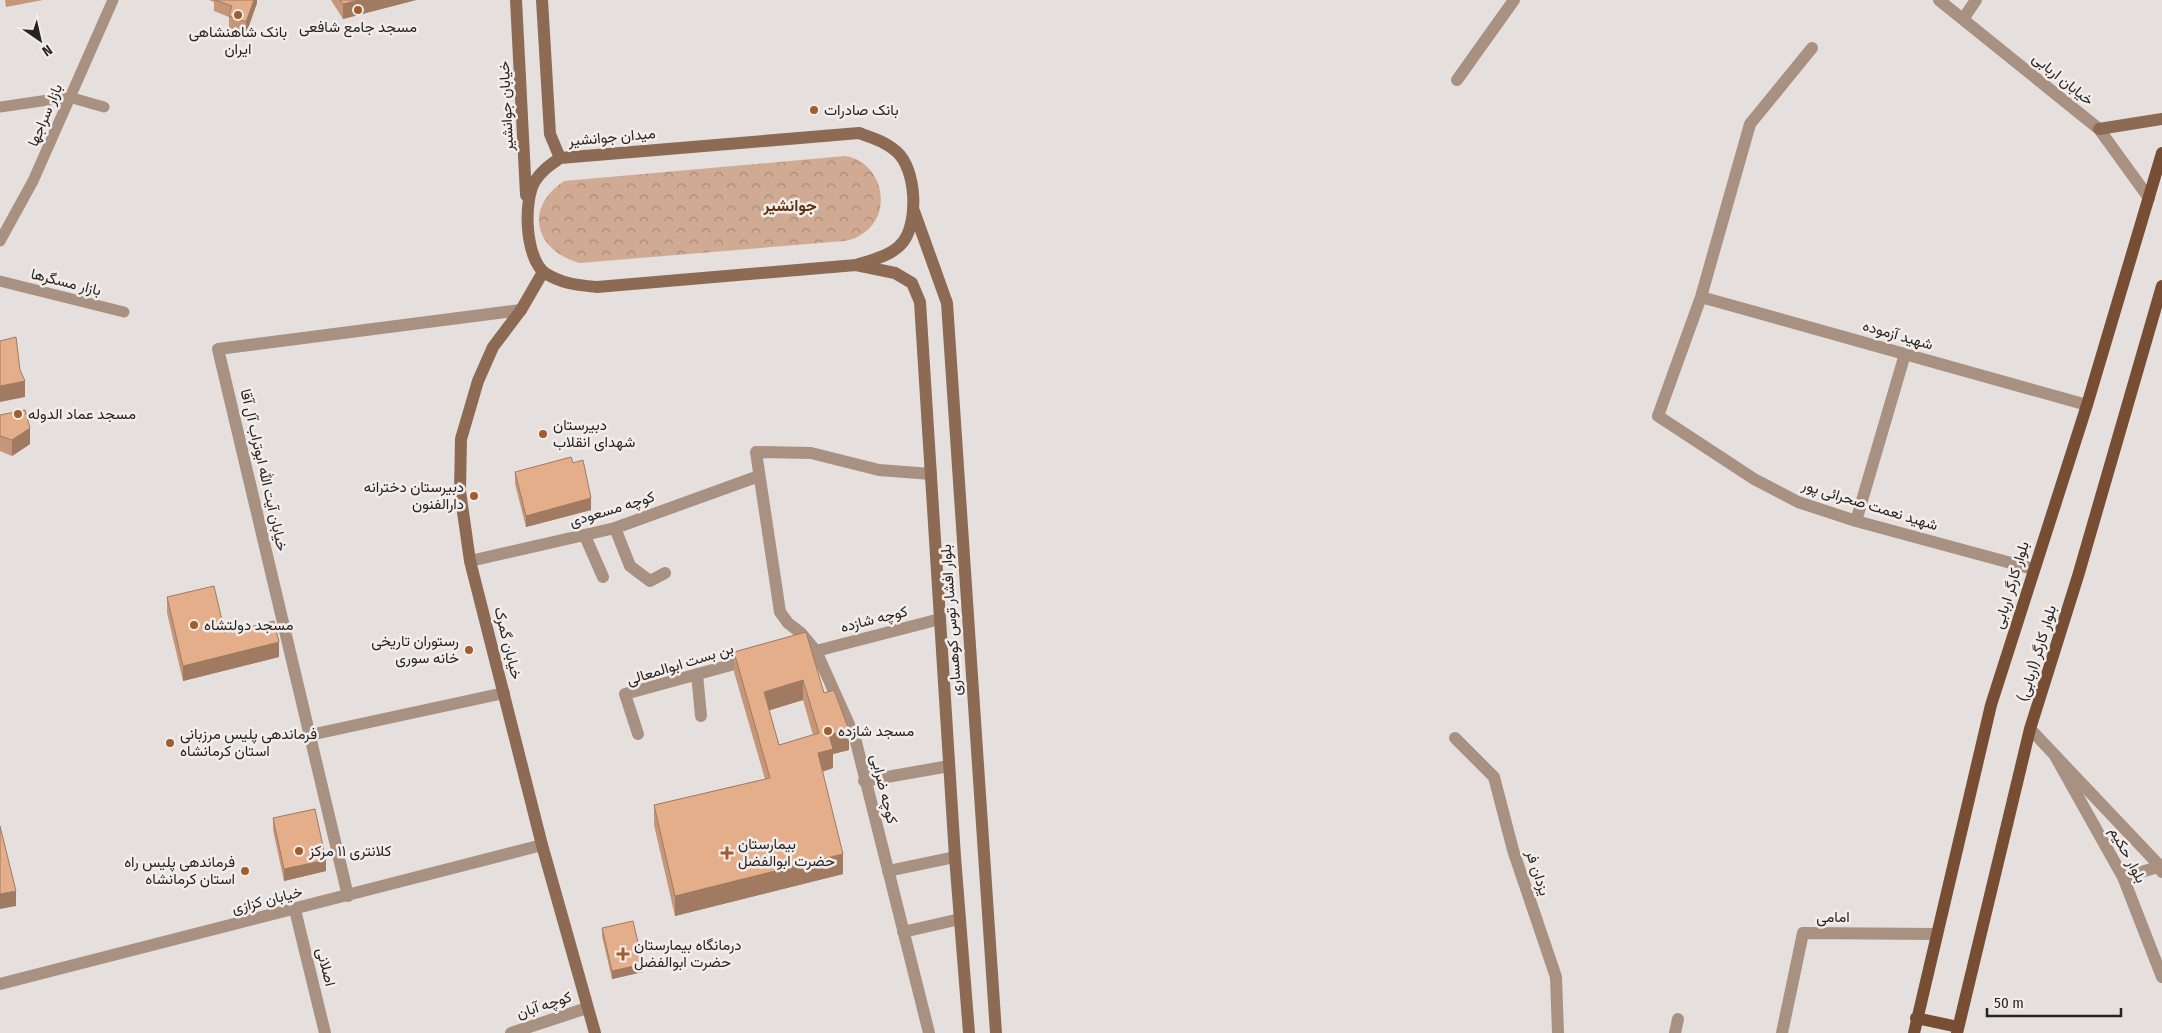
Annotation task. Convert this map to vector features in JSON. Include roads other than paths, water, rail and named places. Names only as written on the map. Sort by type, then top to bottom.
[{"type":"main road","name":"خیابان جوانشیر","points":[[516,0],[527,210]]},
{"type":"main road","points":[[542,0],[550,134],[560,158]]},
{"type":"main road","points":[[2099,129],[2162,118]]},
{"type":"main road","name":"میدان جوانشیر","points":[[859,133],[880,141],[898,153],[910,171],[914,211],[912,224],[903,242],[884,256],[856,264],[597,286],[566,284],[543,272],[534,254],[528,233],[527,210],[534,183],[544,168],[560,158],[859,133]]},
{"type":"main road","name":"بلوار کارگر اربابی","points":[[1914,1033],[1991,705],[2087,405],[2162,153]]},
{"type":"main road","name":"بلوار افشار توس کوهساری","points":[[914,211],[947,303],[996,1033]]},
{"type":"main road","name":"بلوار افشار توس کوهساری","points":[[856,264],[895,273],[912,283],[920,302],[955,857],[969,1033]]},
{"type":"main road","name":"خیابان گمرک","points":[[543,272],[521,310],[493,346],[478,381],[461,439],[460,491],[470,561],[542,845],[595,1033]]},
{"type":"main road","name":"بلوار کارگر (اربابی)","points":[[1957,1030],[2030,729],[2078,576],[2162,286]]},
{"type":"main road","points":[[1916,1018],[1957,1030]]},
{"type":"street","name":"بازار سراجها","points":[[0,240],[33,181],[113,0]]},
{"type":"street","points":[[1457,80],[1514,0]]},
{"type":"street","name":"خیابان اربابی","points":[[1939,0],[2099,129],[2149,198]]},
{"type":"street","points":[[1963,19],[1976,0]]},
{"type":"street","points":[[1701,297],[1750,124],[1812,48]]},
{"type":"street","points":[[0,107],[69,97],[104,107]]},
{"type":"street","name":"بازار مسگرها","points":[[0,280],[124,312]]},
{"type":"street","name":"شهید آزموده","points":[[1701,297],[2087,405]]},
{"type":"street","name":"شهید نعمت صحرائی پور","points":[[1701,297],[1658,416],[1754,479],[1798,502],[1856,521],[2033,569]]},
{"type":"street","name":"خیابان آیت الله ابوتراب آل آقا","points":[[348,896],[218,349],[521,310]]},
{"type":"street","points":[[1856,521],[1905,354]]},
{"type":"street","name":"کوچه ضرابی","points":[[929,1033],[864,781],[855,738],[801,633],[788,623],[780,612],[756,452],[811,453],[845,459],[879,470],[931,474]]},
{"type":"street","name":"کوچه مسعودی","points":[[470,561],[615,528],[759,476]]},
{"type":"street","points":[[615,528],[630,566],[650,581],[665,573]]},
{"type":"street","points":[[585,536],[603,577]]},
{"type":"street","name":"کوچه شازده","points":[[808,647],[940,619]]},
{"type":"street","name":"بن بست ابوالمعالی","points":[[638,734],[625,694],[763,656]]},
{"type":"street","points":[[697,674],[701,716]]},
{"type":"street","points":[[310,735],[504,693]]},
{"type":"street","name":"بلوار حکیم","points":[[2030,729],[2161,868]]},
{"type":"street","name":"یزدان فر","points":[[1455,738],[1494,776],[1513,850],[1556,978],[1558,1033]]},
{"type":"street","name":"بلوار حکیم","points":[[2054,754],[2123,877],[2162,976]]},
{"type":"street","points":[[864,781],[949,766]]},
{"type":"street","name":"خیابان کزازی","points":[[0,984],[295,910],[542,845]]},
{"type":"street","points":[[888,872],[955,857]]},
{"type":"street","points":[[2123,877],[2161,868]]},
{"type":"street","name":"اصلانی","points":[[295,910],[325,1033]]},
{"type":"street","points":[[903,932],[960,919]]},
{"type":"street","name":"امامی","points":[[1782,1033],[1803,933],[1936,934]]},
{"type":"street","name":"کوچه آبان","points":[[511,1033],[587,1008]]},
{"type":"street","points":[[1675,1033],[1678,1019]]},
{"type":"place","name":"مسجد جامع شافعی","points":[[358,10]]},
{"type":"place","name":"بانک شاهنشاهی ایران","points":[[238,15]]},
{"type":"place","name":"بانک صادرات","points":[[814,110]]},
{"type":"place","name":"مسجد عماد الدوله","points":[[18,414]]},
{"type":"place","name":"دبیرستان شهدای انقلاب","points":[[543,434]]},
{"type":"place","name":"دبیرستان دخترانه دارالفنون","points":[[474,496]]},
{"type":"place","name":"مسجد دولتشاه","points":[[194,625]]},
{"type":"place","name":"رستوران تاریخی خانه سوری","points":[[469,650]]},
{"type":"place","name":"مسجد شازده","points":[[828,731]]},
{"type":"place","name":"فرماندهی پلیس مرزبانی استان کرمانشاه","points":[[170,743]]},
{"type":"place","name":"کلانتری ۱۱ مرکز","points":[[299,851]]},
{"type":"place","name":"بیمارستان حضرت ابوالفضل","points":[[727,853]]},
{"type":"place","name":"فرماندهی پلیس راه استان کرمانشاه","points":[[245,871]]},
{"type":"place","name":"درمانگاه بیمارستان حضرت ابوالفضل","points":[[623,954]]},
{"type":"district","name":"جوانشیر","points":[[790,205]]}]
